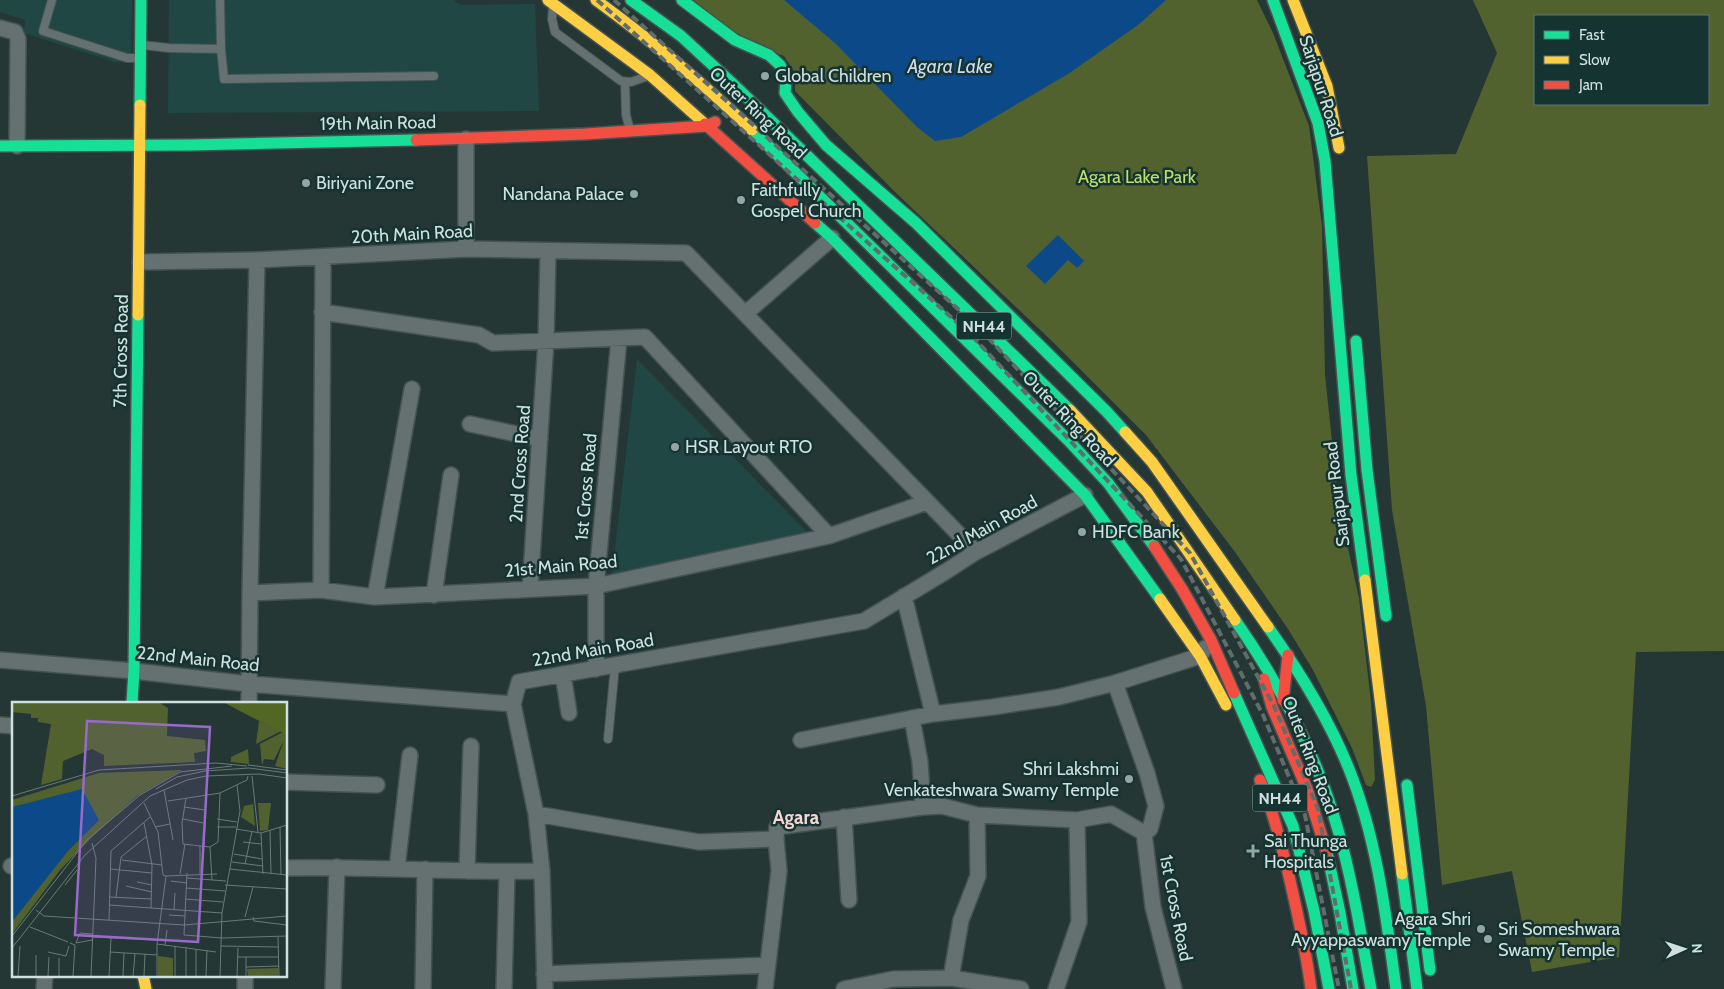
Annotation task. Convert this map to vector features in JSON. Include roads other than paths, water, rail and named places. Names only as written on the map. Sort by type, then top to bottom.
[{"type":"main road","name":"7th Cross Road","points":[[132,702],[140,262],[142,0]]},
{"type":"main road","name":"Outer Ring Road","points":[[596,0],[651,40],[731,110],[1068,440],[1108,484],[1151,542],[1182,589],[1210,640],[1293,826],[1314,911],[1329,989]]},
{"type":"main road","name":"Outer Ring Road","points":[[631,0],[680,36],[744,94],[1090,430],[1147,492],[1257,651],[1309,748],[1338,829],[1355,902],[1371,989]]},
{"type":"main road","points":[[682,0],[735,40],[769,55],[780,65],[786,79],[785,93],[798,112],[826,145],[916,223],[1113,419],[1152,462],[1288,655],[1317,703],[1349,769],[1367,824],[1383,901],[1396,989]]},
{"type":"main road","name":"Sarjapur Road","points":[[1273,0],[1318,123],[1325,162],[1351,475],[1417,989]]},
{"type":"main road","name":"Sarjapur Road","points":[[1293,0],[1327,86],[1340,160]]},
{"type":"main road","points":[[551,2],[650,75],[832,238],[1085,496],[1200,656],[1232,718]]},
{"type":"main road","points":[[708,126],[731,110],[744,94]]},
{"type":"main road","name":"19th Main Road","points":[[0,146],[141,146],[466,139],[631,132],[708,126]]},
{"type":"main road","name":"Sarjapur Road","points":[[1355,325],[1368,470],[1387,624]]},
{"type":"main road","name":"Outer Ring Road","points":[[1257,651],[1268,699],[1307,788],[1318,824],[1343,923],[1354,989]]},
{"type":"main road","points":[[1283,700],[1288,655]]},
{"type":"main road","points":[[1256,770],[1282,848],[1309,967],[1311,989]]},
{"type":"main road","points":[[1406,772],[1431,979]]},
{"type":"main road","points":[[143,976],[146,989]]},
{"type":"street","points":[[0,28],[15,32],[18,38],[17,146]]},
{"type":"street","points":[[466,139],[466,249]]},
{"type":"street","points":[[832,238],[745,314],[976,552]]},
{"type":"street","name":"20th Main Road","points":[[140,262],[257,260],[466,249],[686,254],[745,314]]},
{"type":"street","name":"2nd Cross Road","points":[[530,589],[546,341],[548,252]]},
{"type":"street","points":[[322,590],[323,257]]},
{"type":"street","points":[[249,702],[257,260]]},
{"type":"street","points":[[322,312],[479,335],[493,343],[645,338],[829,536]]},
{"type":"street","name":"1st Cross Road","points":[[596,669],[596,586],[619,339]]},
{"type":"street","points":[[375,597],[412,389]]},
{"type":"street","points":[[470,424],[540,439]]},
{"type":"street","points":[[434,595],[451,475]]},
{"type":"street","name":"22nd Main Road","points":[[0,660],[134,671],[249,684],[513,704],[519,682],[864,621],[976,552],[1085,496]]},
{"type":"street","name":"21st Main Road","points":[[250,592],[322,590],[375,597],[596,586],[829,536],[927,502]]},
{"type":"street","points":[[904,596],[933,714]]},
{"type":"street","points":[[801,740],[933,714],[1059,697],[1114,684],[1200,656],[1210,640]]},
{"type":"street","points":[[563,674],[569,713]]},
{"type":"street","points":[[765,989],[779,871],[776,839],[778,827],[844,817],[942,806],[977,815],[1077,820],[1111,814],[1144,833],[1150,829],[1156,806],[1147,773],[1114,684]]},
{"type":"street","points":[[513,704],[536,814],[542,871],[544,982],[768,966]]},
{"type":"street","points":[[912,718],[920,762],[923,807]]},
{"type":"street","points":[[468,871],[472,746]]},
{"type":"street","points":[[397,868],[410,755]]},
{"type":"street","points":[[288,782],[377,786]]},
{"type":"street","points":[[536,814],[699,842],[776,839]]},
{"type":"street","points":[[951,978],[961,920],[978,876],[977,815]]},
{"type":"street","points":[[844,817],[849,900]]},
{"type":"street","points":[[1056,989],[1079,922],[1077,820]]},
{"type":"street","name":"1st Cross Road","points":[[1144,833],[1153,907],[1174,989]]},
{"type":"street","points":[[288,868],[337,867],[507,872],[542,871]]},
{"type":"street","points":[[333,989],[337,867]]},
{"type":"street","points":[[424,989],[425,870]]},
{"type":"street","points":[[504,989],[507,872]]},
{"type":"street","points":[[44,989],[45,976]]},
{"type":"street","points":[[245,976],[245,989]]},
{"type":"street","points":[[844,989],[893,979],[935,984],[951,978],[1021,989]]},
{"type":"lane","points":[[52,0],[43,31],[127,58],[142,58]]},
{"type":"lane","points":[[220,0],[224,79],[434,76]]},
{"type":"lane","points":[[551,2],[555,32],[616,79],[631,82],[650,75]]},
{"type":"lane","points":[[142,45],[169,48],[221,49]]},
{"type":"lane","points":[[625,82],[626,115],[631,132]]},
{"type":"lane","points":[[608,739],[615,666]]},
{"type":"water","name":"Agara Lake","points":[[784,0],[1166,0],[1138,25],[1068,74],[961,137],[935,141],[917,127],[835,43]]},
{"type":"water","points":[[1058,235],[1084,261],[1077,268],[1068,260],[1045,284],[1026,266]]},
{"type":"railway","points":[[597,0],[971,335],[1181,559],[1263,715],[1305,815],[1339,989]]},
{"type":"railway","points":[[614,0],[978,327],[1190,553],[1274,706],[1318,809],[1351,989]]},
{"type":"place","name":"Global Children","points":[[765,76]]},
{"type":"place","name":"Biriyani Zone","points":[[306,183]]},
{"type":"place","name":"Nandana Palace","points":[[634,194]]},
{"type":"place","name":"Faithfully Gospel Church","points":[[741,200]]},
{"type":"place","name":"HSR Layout RTO","points":[[675,447]]},
{"type":"place","name":"HDFC Bank","points":[[1082,532]]},
{"type":"place","name":"Shri Lakshmi Venkateshwara Swamy Temple","points":[[1129,779]]},
{"type":"place","name":"Sai Thunga Hospitals","points":[[1253,851]]},
{"type":"place","name":"Agara Shri Ayyappaswamy Temple","points":[[1481,929]]},
{"type":"place","name":"Sri Someshwara Swamy Temple","points":[[1488,939]]},
{"type":"district","name":"Agara","points":[[796,817]]},
{"type":"park label","name":"Agara Lake Park","points":[[1137,177]]}]
